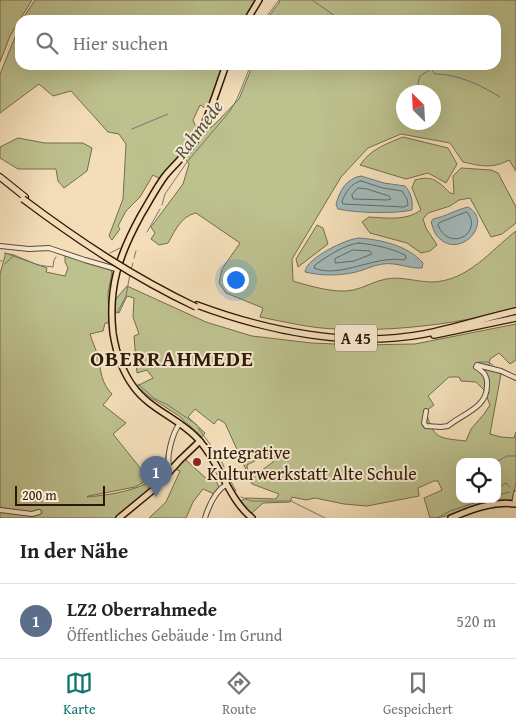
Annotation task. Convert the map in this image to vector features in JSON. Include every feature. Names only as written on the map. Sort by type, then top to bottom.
[{"type":"highway","name":"A 45","points":[[0,178],[24,198]]},
{"type":"highway","name":"A 45","points":[[0,181],[109,260],[166,293],[196,306],[271,330],[321,338],[389,340],[435,335],[516,318]]},
{"type":"highway","name":"A 45","points":[[196,306],[271,328],[314,335],[362,338],[423,334],[516,311]]},
{"type":"main road","points":[[250,15],[259,0]]},
{"type":"main road","points":[[224,70],[206,120],[196,140],[165,176],[125,246],[116,269],[112,293],[112,316],[116,347],[126,375],[137,391],[147,401],[180,423],[200,441],[211,454],[240,506],[252,518]]},
{"type":"main road","points":[[191,449],[192,433]]},
{"type":"main road","points":[[119,518],[153,490],[200,441]]},
{"type":"main road","points":[[452,518],[488,505],[498,503],[515,504]]},
{"type":"street","points":[[0,246],[29,249],[49,248],[116,269]]},
{"type":"street","points":[[426,411],[424,423],[426,426],[448,426],[482,402],[487,391],[487,381],[486,375],[476,367],[477,365],[501,371],[516,378]]},
{"type":"street","points":[[171,470],[168,464],[171,441],[174,430],[180,423]]},
{"type":"street","points":[[205,518],[215,495],[227,484]]},
{"type":"street","points":[[515,504],[516,493]]},
{"type":"street","points":[[0,510],[32,514],[39,512]]},
{"type":"green space","points":[[0,0],[32,0],[23,15],[15,15],[15,28],[0,62]]},
{"type":"green space","points":[[35,0],[255,0],[246,15],[25,15]]},
{"type":"green space","points":[[280,0],[516,0],[516,171],[509,160],[492,166],[463,162],[450,143],[401,134],[368,148],[341,177],[292,259],[293,281],[331,290],[353,290],[392,278],[432,282],[445,280],[468,271],[516,231],[516,308],[461,321],[424,326],[364,330],[335,329],[288,323],[260,317],[263,308],[226,293],[219,283],[222,269],[240,243],[196,213],[182,221],[168,243],[159,245],[151,239],[155,233],[151,227],[183,184],[189,164],[185,158],[203,134],[239,99],[250,70],[501,70],[501,15],[270,15]]},
{"type":"green space","points":[[15,37],[15,70],[221,70],[207,109],[200,105],[193,120],[195,125],[200,128],[196,135],[160,179],[153,175],[140,197],[126,211],[118,226],[120,229],[112,240],[109,236],[123,199],[126,144],[119,134],[108,132],[71,91],[53,96],[39,84],[0,113],[0,74]]},
{"type":"green space","points":[[403,137],[448,148],[457,164],[446,183],[428,173],[406,179],[360,165],[374,151]]},
{"type":"green space","points":[[18,138],[45,143],[83,143],[92,148],[87,171],[64,188],[58,181],[56,169],[18,169],[0,158],[0,147]]},
{"type":"green space","points":[[461,168],[491,170],[498,173],[516,207],[516,223],[502,234],[491,237],[470,198],[459,200],[450,206],[428,213],[423,219],[426,228],[437,245],[430,251],[421,253],[407,243],[370,233],[362,222],[369,217],[403,217],[415,214],[421,210],[412,188],[415,180],[426,178],[434,180],[454,194],[453,176]]},
{"type":"green space","points":[[317,225],[323,228],[328,244],[298,267],[296,259]]},
{"type":"green space","points":[[5,253],[47,268],[46,272],[65,276],[68,268],[65,262],[65,254],[111,270],[108,293],[109,323],[105,323],[103,331],[90,334],[104,381],[112,394],[103,405],[126,423],[113,434],[149,479],[135,487],[87,497],[129,490],[149,482],[162,468],[170,441],[167,469],[146,492],[116,518],[0,518],[0,274]]},
{"type":"green space","points":[[127,286],[206,322],[252,336],[311,343],[361,345],[415,344],[516,324],[516,360],[510,364],[499,353],[490,359],[489,366],[501,374],[490,434],[514,438],[516,432],[516,483],[512,500],[501,501],[501,458],[456,458],[456,503],[487,503],[446,516],[430,518],[424,498],[442,490],[438,481],[434,481],[418,488],[419,496],[367,506],[344,504],[315,498],[306,500],[292,497],[290,502],[263,503],[252,513],[245,508],[241,501],[246,498],[276,499],[279,494],[252,484],[250,479],[273,462],[275,455],[272,452],[247,465],[248,474],[225,423],[218,419],[214,424],[195,409],[188,417],[205,433],[202,437],[179,416],[148,396],[137,386],[153,378],[147,370],[137,373],[134,336],[139,334],[133,317],[134,298],[127,296],[119,313],[115,312],[115,300]],"holes":[[[449,377],[459,377],[461,381],[476,382],[484,390],[490,405],[471,429],[466,441],[439,436],[432,428],[426,411],[434,405],[428,396]]]},
{"type":"green space","points":[[187,457],[186,460],[209,481],[215,479],[219,487],[214,494],[203,489],[193,502],[186,518],[149,518],[166,502],[180,471],[174,469]]},
{"type":"water","points":[[361,176],[384,183],[405,186],[411,197],[412,210],[375,212],[338,209],[336,205],[337,200],[344,186],[352,179]]},
{"type":"water","points":[[468,207],[475,214],[478,222],[476,230],[471,237],[455,245],[446,243],[437,236],[431,222],[433,219]]},
{"type":"water","points":[[359,238],[385,242],[402,248],[423,263],[422,268],[388,264],[343,274],[324,275],[305,272],[307,267],[319,255],[336,246]]},
{"type":"waterway","name":"Rahmede","points":[[268,15],[279,0]]},
{"type":"waterway","points":[[312,0],[334,15]]},
{"type":"waterway","name":"Rahmede","points":[[162,205],[165,194],[187,162],[230,111],[237,99],[248,70]]},
{"type":"waterway","points":[[418,85],[420,76],[429,70]]},
{"type":"waterway","points":[[432,70],[435,74],[443,74],[469,81],[500,97]]},
{"type":"waterway","points":[[132,129],[168,114]]},
{"type":"waterway","name":"Rahmede","points":[[147,232],[160,209]]},
{"type":"waterway","points":[[110,253],[120,248]]},
{"type":"waterway","name":"Rahmede","points":[[134,258],[136,251]]},
{"type":"waterway","points":[[5,253],[14,255]]},
{"type":"waterway","points":[[5,264],[14,255],[38,265],[53,267],[56,257]]},
{"type":"waterway","name":"Rahmede","points":[[131,270],[133,263]]},
{"type":"waterway","name":"Rahmede","points":[[117,313],[126,296],[130,274]]},
{"type":"waterway","points":[[479,362],[488,362],[493,365]]},
{"type":"waterway","name":"Rahmede","points":[[138,384],[155,399],[168,405],[197,425]]},
{"type":"waterway","name":"Rahmede","points":[[198,428],[216,452]]},
{"type":"waterway","points":[[501,459],[507,456],[516,456]]},
{"type":"waterway","name":"Rahmede","points":[[222,462],[224,467]]},
{"type":"waterway","name":"Rahmede","points":[[226,472],[236,491]]},
{"type":"waterway","points":[[501,486],[506,483],[510,487]]},
{"type":"waterway","name":"Rahmede","points":[[501,494],[510,492]]},
{"type":"waterway","name":"Rahmede","points":[[241,497],[251,501],[291,501],[325,518]]},
{"type":"waterway","name":"Rahmede","points":[[437,518],[450,511],[474,503]]},
{"type":"place","name":"Integrative Kulturwerkstatt Alte Schule","points":[[197,462]]},
{"type":"place","name":"LZ2 Oberrahmede","points":[[156,497]]},
{"type":"district","name":"OBERRAHMEDE","points":[[172,358]]}]
